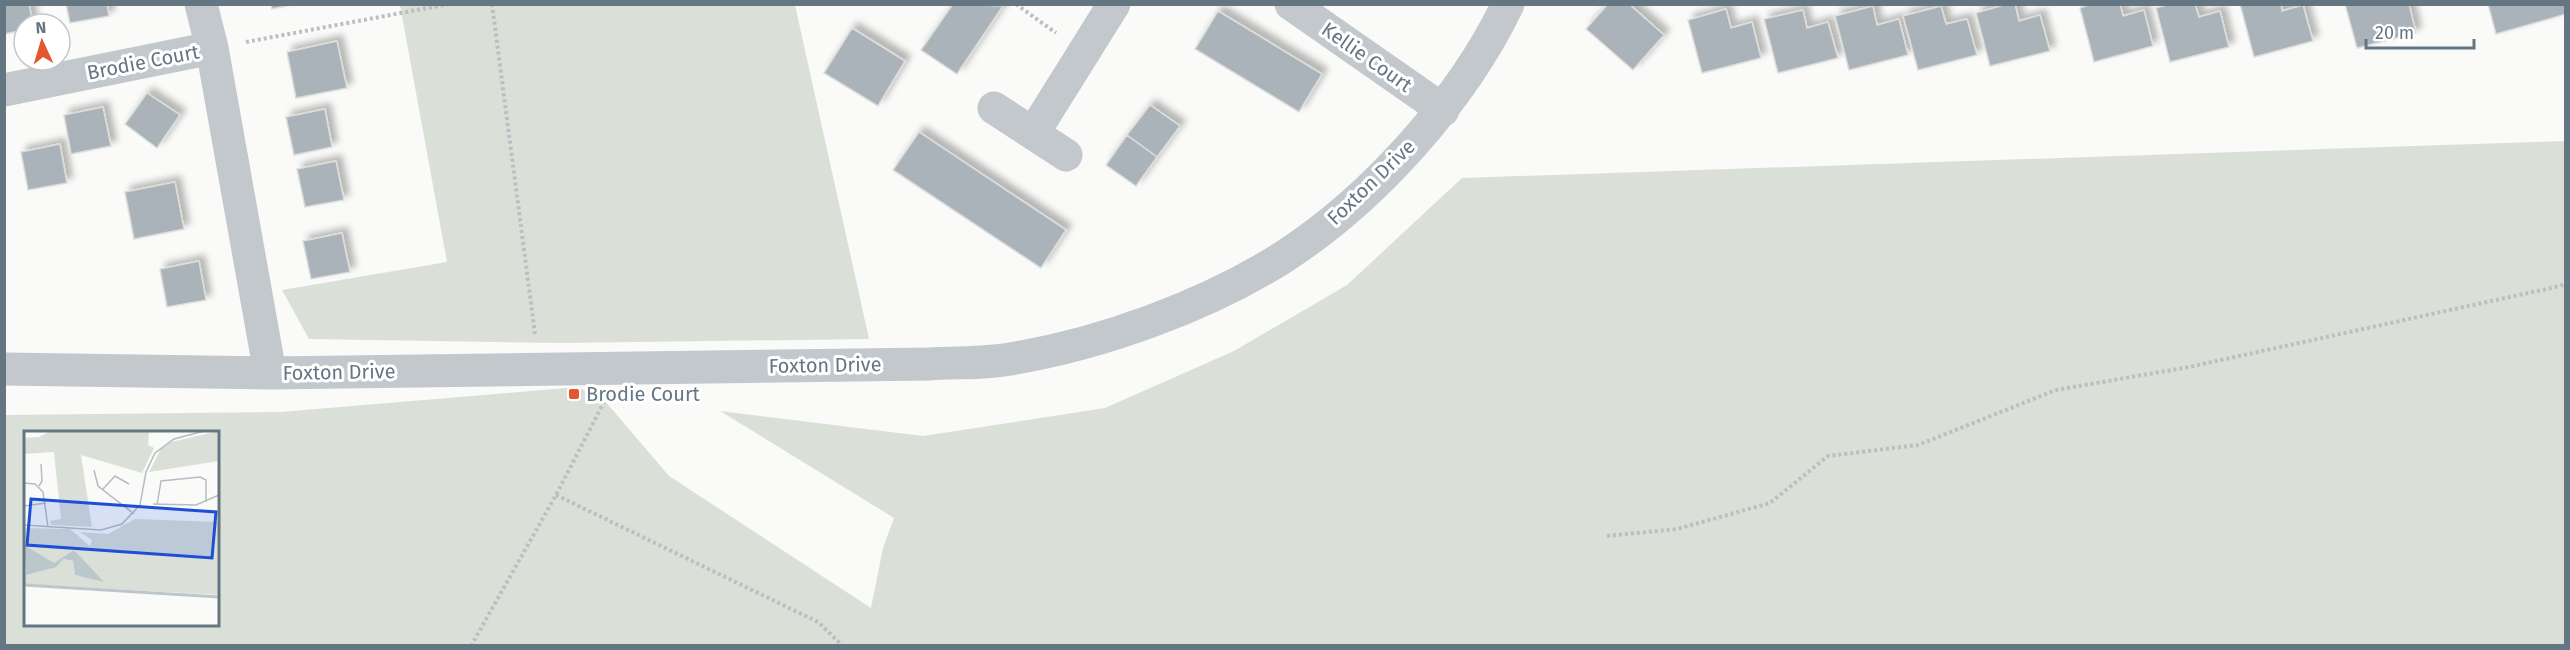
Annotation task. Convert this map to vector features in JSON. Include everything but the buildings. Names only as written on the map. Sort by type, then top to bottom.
[{"type":"street","name":"Brodie Court","points":[[201,4],[212,48],[270,373]]},
{"type":"street","points":[[1034,132],[1114,4]]},
{"type":"street","name":"Kellie Court","points":[[1291,4],[1443,110]]},
{"type":"street","name":"Foxton Drive","points":[[4,369],[270,373],[603,369],[1008,360],[1060,349],[1118,332],[1189,306],[1284,256],[1346,211],[1443,110],[1491,40],[1508,4]]},
{"type":"street","name":"Brodie Court","points":[[4,90],[212,48]]},
{"type":"street","points":[[994,108],[1066,155]]},
{"type":"path","points":[[212,48],[449,4]]},
{"type":"path","points":[[492,4],[539,370]]},
{"type":"path","points":[[1016,4],[1084,53]]},
{"type":"path","points":[[1607,536],[1677,529],[1770,503],[1828,456],[1918,445],[2056,390],[2189,367],[2560,286],[2565,283]]},
{"type":"path","points":[[471,645],[556,495],[605,401],[603,369]]},
{"type":"path","points":[[556,495],[818,622],[843,645]]},
{"type":"shaded area","points":[[400,5],[795,5],[869,339],[560,343],[309,339],[282,290],[447,262]]},
{"type":"shaded area","points":[[2565,141],[2565,645],[5,645],[5,415],[281,412],[578,387],[605,401],[669,476],[871,608],[883,548],[894,518],[720,411],[923,436],[1105,408],[1234,351],[1347,285],[1462,178]]},
{"type":"place","name":"Brodie Court","points":[[574,394]]}]
